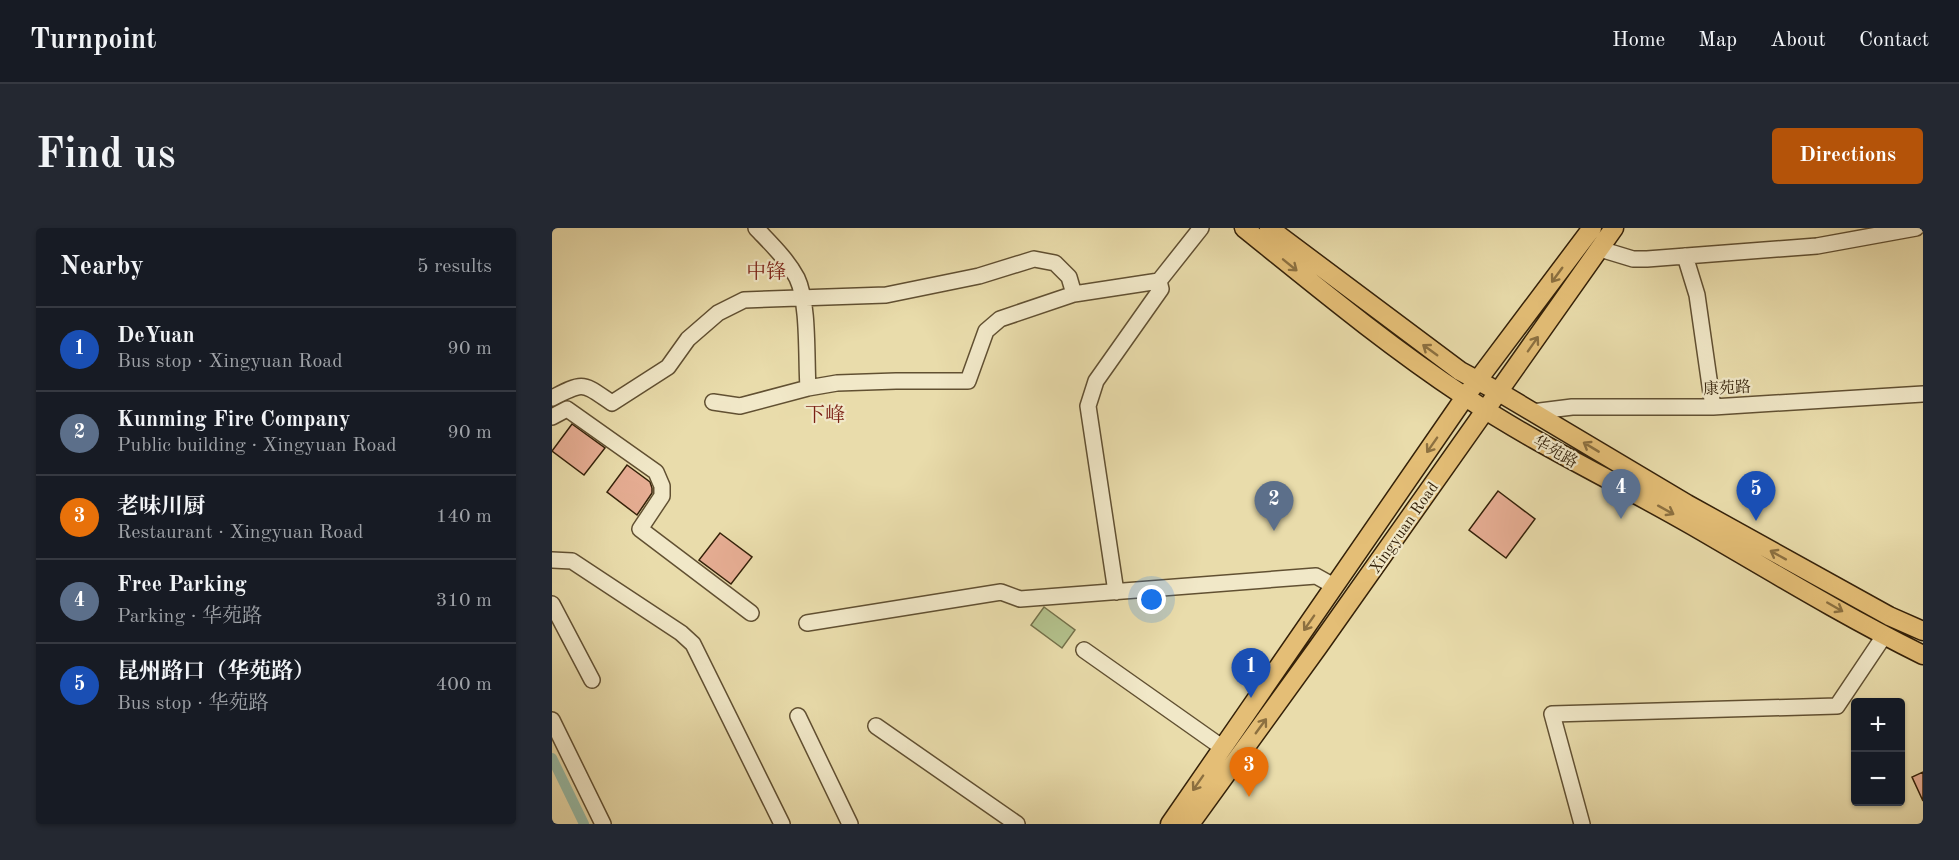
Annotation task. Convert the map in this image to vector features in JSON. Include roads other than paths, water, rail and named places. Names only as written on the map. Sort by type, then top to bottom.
[{"type":"main road","name":"华苑路","points":[[1244,228],[1388,343],[1465,397],[1526,434],[1678,517],[1884,636],[1923,655]]},
{"type":"main road","name":"华苑路","points":[[1269,228],[1460,371],[1687,504],[1889,616],[1923,631]]},
{"type":"main road","name":"Xingyuan Road","points":[[1170,824],[1465,397],[1592,228]]},
{"type":"main road","name":"Xingyuan Road","points":[[1190,824],[1614,228]]},
{"type":"street","points":[[756,228],[782,255],[797,279],[803,299],[808,388]]},
{"type":"street","points":[[713,402],[740,406],[808,388],[837,383],[968,381],[987,331],[1000,319],[1074,294],[1159,281],[1201,228]]},
{"type":"street","points":[[1600,249],[1633,259],[1685,256],[1817,246],[1916,228]]},
{"type":"street","points":[[1685,256],[1697,295],[1713,407]]},
{"type":"street","points":[[552,398],[576,386],[586,386],[612,403],[668,367],[688,339],[718,314],[744,300],[886,295],[979,276],[1034,259],[1055,262],[1069,277],[1074,294]]},
{"type":"street","points":[[1116,592],[1088,406],[1096,381],[1161,289],[1159,281]]},
{"type":"street","name":"康苑路","points":[[1532,412],[1572,407],[1713,407],[1923,394]]},
{"type":"street","points":[[552,417],[567,409],[656,472],[662,486],[662,496],[640,529],[751,613]]},
{"type":"street","points":[[552,560],[572,561],[681,633],[693,644],[782,824]]},
{"type":"street","points":[[807,624],[1000,592],[1020,599],[1316,576],[1334,586]]},
{"type":"street","points":[[552,604],[592,680]]},
{"type":"street","points":[[1582,824],[1552,714],[1838,706],[1884,636]]},
{"type":"street","points":[[1084,650],[1223,747]]},
{"type":"street","points":[[798,716],[850,824]]},
{"type":"street","points":[[552,720],[603,824]]},
{"type":"street","points":[[876,726],[1017,824]]},
{"type":"waterway","points":[[552,758],[584,824]]},
{"type":"place","name":"Free Parking","points":[[1621,519]]},
{"type":"place","name":"昆州路口（华苑路）","points":[[1756,521]]},
{"type":"place","name":"Kunming Fire Company","points":[[1274,531]]},
{"type":"place","name":"DeYuan","points":[[1251,698]]},
{"type":"place","name":"老味川厨","points":[[1249,797]]},
{"type":"district","name":"中锋","points":[[766,271]]},
{"type":"district","name":"下峰","points":[[825,414]]}]
